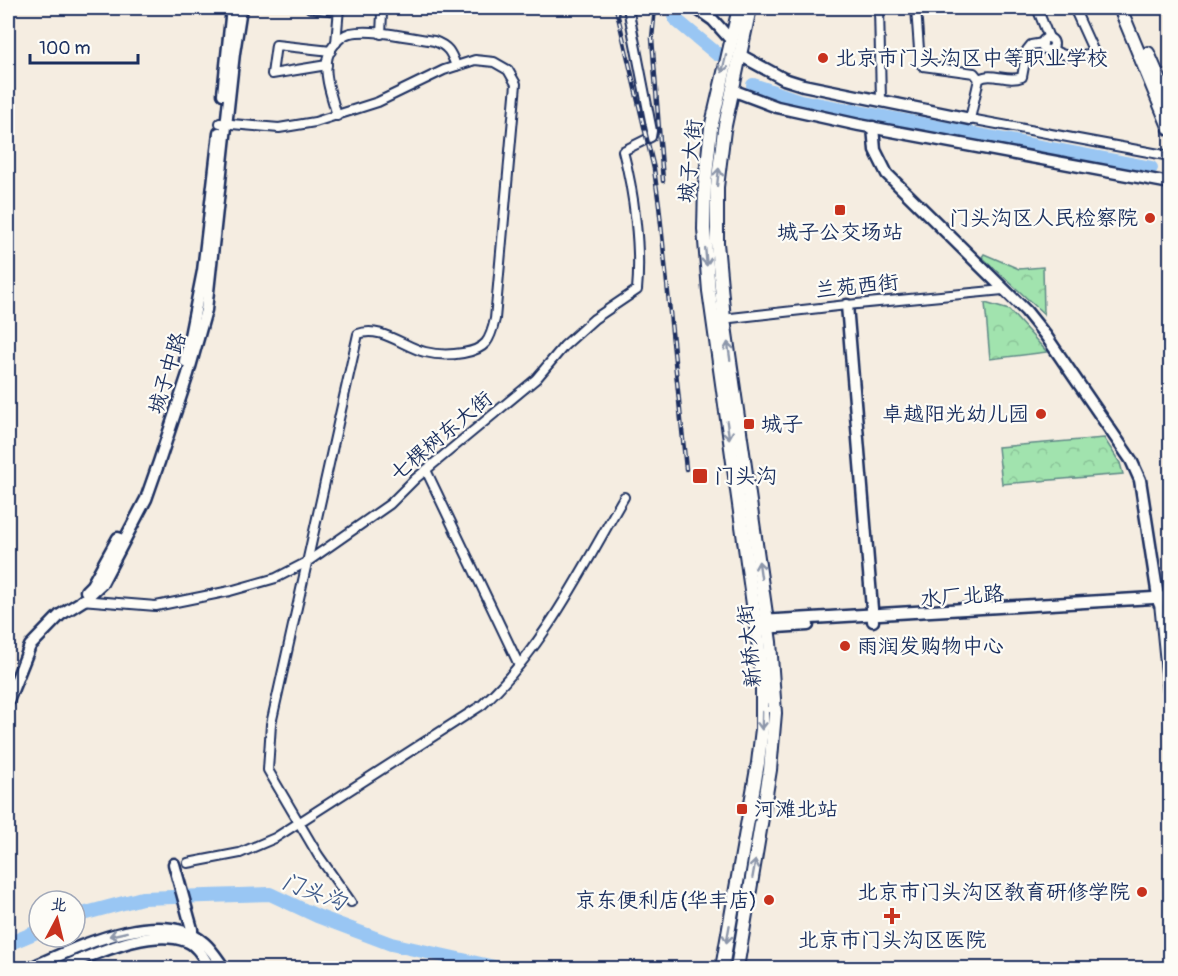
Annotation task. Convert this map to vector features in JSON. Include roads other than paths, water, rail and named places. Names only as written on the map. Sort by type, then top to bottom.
[{"type":"main road","name":"城子大街","points":[[719,320],[709,291],[704,229],[705,185],[711,128],[739,8]]},
{"type":"main road","name":"城子大街","points":[[719,320],[717,187],[724,130],[750,8]]},
{"type":"main road","points":[[1120,8],[1170,129]]},
{"type":"main road","points":[[1128,8],[1170,104]]},
{"type":"main road","name":"新桥大街","points":[[719,320],[761,624],[774,683],[773,741],[766,796],[737,969]]},
{"type":"main road","name":"新桥大街","points":[[722,969],[754,793],[762,729],[761,624]]},
{"type":"street","name":"城子中路","points":[[224,123],[232,8]]},
{"type":"street","name":"城子中路","points":[[8,701],[30,646],[60,615],[80,600],[92,585],[143,489],[185,360],[203,271],[242,8]]},
{"type":"street","points":[[310,8],[339,9],[336,43]]},
{"type":"street","points":[[372,8],[378,8],[382,13],[381,34]]},
{"type":"street","name":"七棵树东大街","points":[[80,600],[156,606],[230,591],[276,578],[307,561],[390,504],[426,470],[537,379],[564,346],[594,319],[637,290],[639,264],[629,172],[623,151],[651,137],[652,131],[628,8]]},
{"type":"street","points":[[696,8],[713,20],[730,39]]},
{"type":"street","points":[[879,8],[881,101]]},
{"type":"street","points":[[916,8],[920,63],[923,66],[974,73],[979,79]]},
{"type":"street","points":[[1037,8],[1046,41]]},
{"type":"street","points":[[979,79],[987,76],[1015,80],[1022,77],[1027,50],[1031,45],[1046,41],[1054,43],[1052,49],[1066,56],[1076,57],[1094,52],[1074,8]]},
{"type":"street","points":[[337,28],[364,33]]},
{"type":"street","points":[[337,116],[327,59],[336,43],[348,33],[381,34],[444,44],[451,51],[456,66]]},
{"type":"street","points":[[327,65],[272,74],[276,45],[331,51]]},
{"type":"street","points":[[740,55],[784,78],[803,85],[1170,156]]},
{"type":"street","points":[[224,123],[279,128],[337,116],[378,102],[456,66],[475,60],[494,62],[508,70],[516,84],[495,319],[491,337],[477,350],[452,354],[427,353],[380,333],[367,331],[358,334],[271,724],[268,770],[318,855],[351,902]]},
{"type":"street","points":[[970,118],[979,79]]},
{"type":"street","points":[[732,90],[777,107],[1170,183]]},
{"type":"street","points":[[873,127],[875,150],[887,174],[1026,311],[1046,336],[1131,460],[1140,480],[1163,601],[1170,713]]},
{"type":"street","name":"兰苑西街","points":[[719,320],[847,304],[1003,290]]},
{"type":"street","points":[[847,304],[873,618]]},
{"type":"street","points":[[426,470],[519,665]]},
{"type":"street","points":[[188,863],[240,853],[275,838],[482,705],[506,684],[548,626],[624,497]]},
{"type":"street","name":"水厂北路","points":[[761,624],[1163,601],[1170,597]]},
{"type":"street","name":"城子中路","points":[[8,685],[14,668],[32,635],[52,614],[80,600]]},
{"type":"street","points":[[174,864],[192,929],[192,940]]},
{"type":"street","points":[[30,969],[88,943],[124,932],[166,930],[186,933],[210,969]]},
{"type":"street","points":[[60,969],[134,940],[174,939],[203,942],[224,969]]},
{"type":"waterway","points":[[675,19],[717,54]]},
{"type":"waterway","points":[[753,85],[800,101],[1151,168]]},
{"type":"waterway","name":"门头沟","points":[[87,913],[142,898],[270,894],[317,916],[391,944],[499,968]]},
{"type":"waterway","name":"门头沟","points":[[8,944],[27,936]]},
{"type":"railway","points":[[616,8],[654,169],[686,469]]},
{"type":"railway","points":[[655,8],[652,38],[663,181]]},
{"type":"place","name":"北京市门头沟区中等职业学校","points":[[823,58]]},
{"type":"place","name":"城子公交场站","points":[[840,210]]},
{"type":"place","name":"门头沟区人民检察院","points":[[1150,218]]},
{"type":"place","name":"卓越阳光幼儿园","points":[[1041,414]]},
{"type":"place","name":"城子","points":[[749,424]]},
{"type":"place","name":"门头沟","points":[[700,476]]},
{"type":"place","name":"雨润发购物中心","points":[[845,646]]},
{"type":"place","name":"河滩北站","points":[[742,809]]},
{"type":"place","name":"北京市门头沟区教育研修学院","points":[[1142,892]]},
{"type":"place","name":"京东便利店(华丰店)","points":[[769,900]]},
{"type":"place","name":"北京市门头沟区医院","points":[[892,916]]}]
